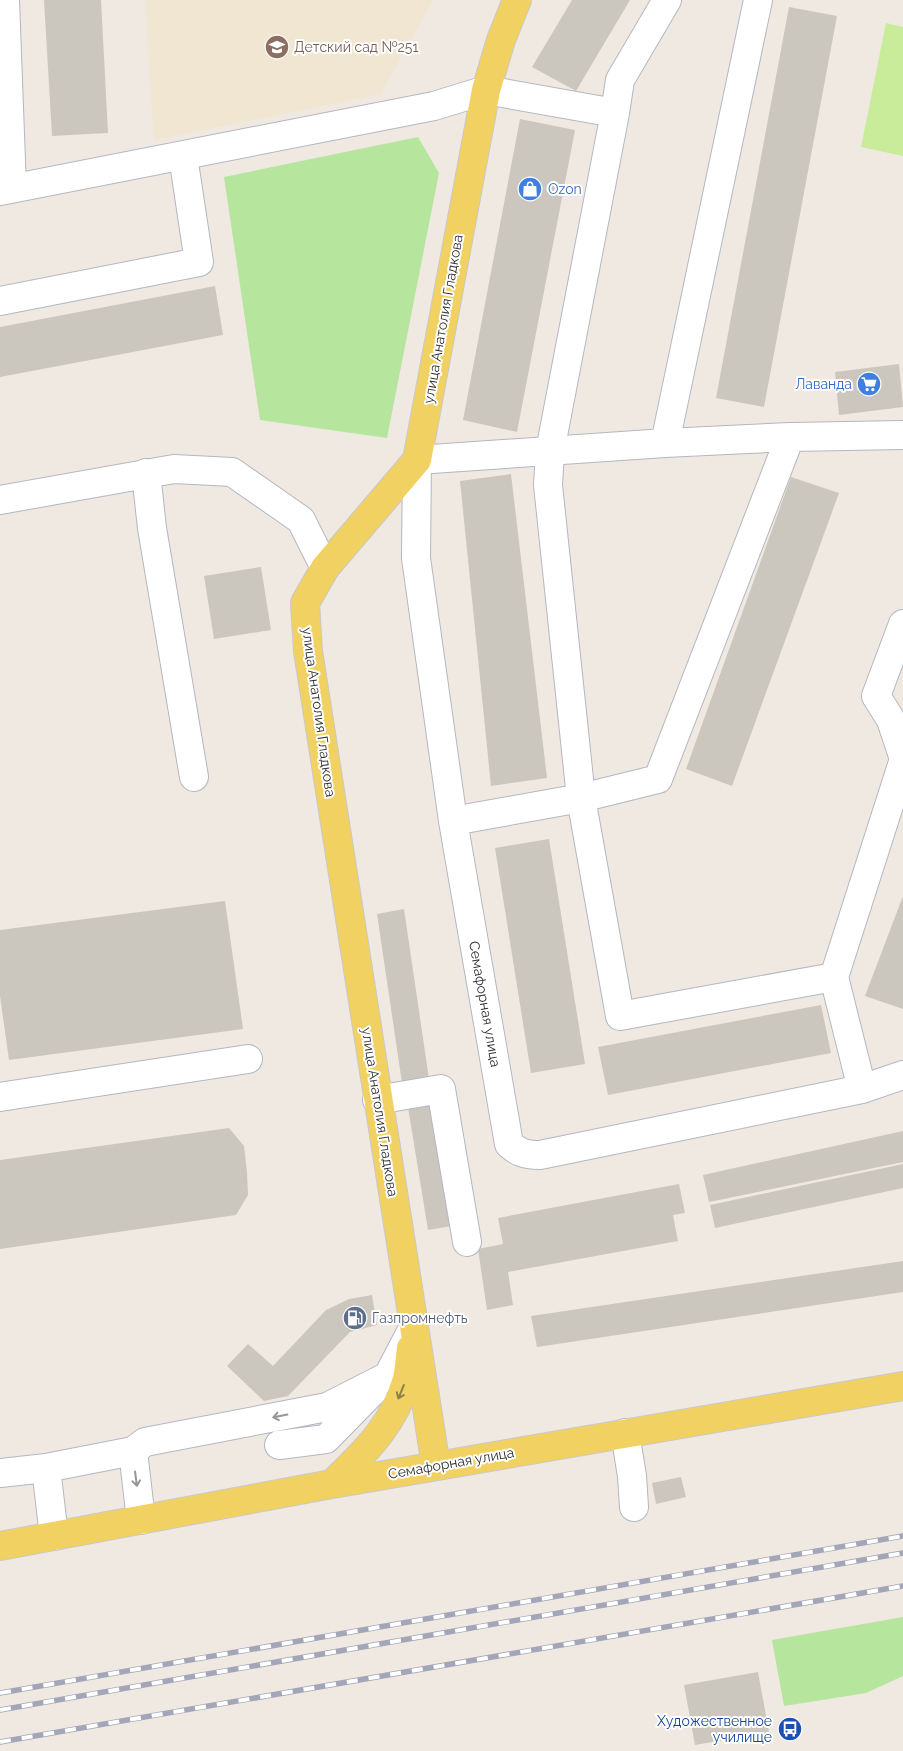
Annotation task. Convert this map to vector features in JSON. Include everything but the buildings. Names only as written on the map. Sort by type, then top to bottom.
[{"type":"main road","name":"улица Анатолия Гладкова","points":[[436,1466],[308,651],[305,603],[325,568],[417,460],[486,90],[501,40],[517,0]]},
{"type":"main road","points":[[332,1484],[366,1451],[390,1420],[407,1379],[414,1327]]},
{"type":"main road","name":"Семафорная улица","points":[[0,1546],[332,1484],[903,1386]]},
{"type":"street","points":[[5,0],[6,190],[434,106],[486,90],[615,113]]},
{"type":"street","points":[[667,0],[620,80],[550,451],[548,485],[581,798],[620,1016],[834,976]]},
{"type":"street","points":[[665,443],[758,0]]},
{"type":"street","points":[[0,301],[199,262],[183,156]]},
{"type":"street","points":[[417,460],[665,443],[790,437],[903,435]]},
{"type":"street","points":[[453,821],[581,798],[658,779],[790,437]]},
{"type":"street","name":"Семафорная улица","points":[[417,460],[416,558],[453,821],[509,1144],[516,1151],[524,1155],[540,1155],[862,1089],[903,1075]]},
{"type":"street","points":[[0,500],[146,472],[174,469],[232,472],[302,520],[325,568]]},
{"type":"street","points":[[146,472],[152,528],[194,777]]},
{"type":"street","points":[[903,624],[876,696],[891,720],[903,756]]},
{"type":"street","points":[[862,1089],[834,976],[903,762]]},
{"type":"street","points":[[0,1097],[248,1059]]},
{"type":"street","points":[[378,1100],[442,1089],[466,1242]]},
{"type":"street","points":[[279,1445],[326,1439],[388,1376],[414,1327]]},
{"type":"street","points":[[0,1473],[46,1468],[133,1451],[145,1442],[327,1406],[388,1376]]},
{"type":"street","points":[[625,1433],[632,1476],[634,1507]]},
{"type":"street","points":[[133,1451],[141,1520]]},
{"type":"street","points":[[46,1468],[54,1536]]},
{"type":"shaded area","name":"Детский сад №251","points":[[145,0],[433,0],[381,94],[154,140]]},
{"type":"green space","points":[[886,23],[903,27],[903,156],[861,147]]},
{"type":"green space","points":[[418,137],[439,173],[387,438],[260,420],[224,177]]},
{"type":"green space","points":[[903,1617],[903,1676],[866,1693],[784,1706],[772,1640]]},
{"type":"railway","points":[[0,1693],[903,1536]]},
{"type":"railway","points":[[0,1710],[903,1553]]},
{"type":"railway","points":[[0,1742],[903,1586]]},
{"type":"place","name":"Детский сад №251","points":[[277,47]]},
{"type":"place","name":"Ozon","points":[[530,189]]},
{"type":"place","name":"Лаванда","points":[[869,384]]},
{"type":"place","name":"Газпромнефть","points":[[355,1318]]},
{"type":"place","name":"Художественное училище","points":[[790,1729]]}]
